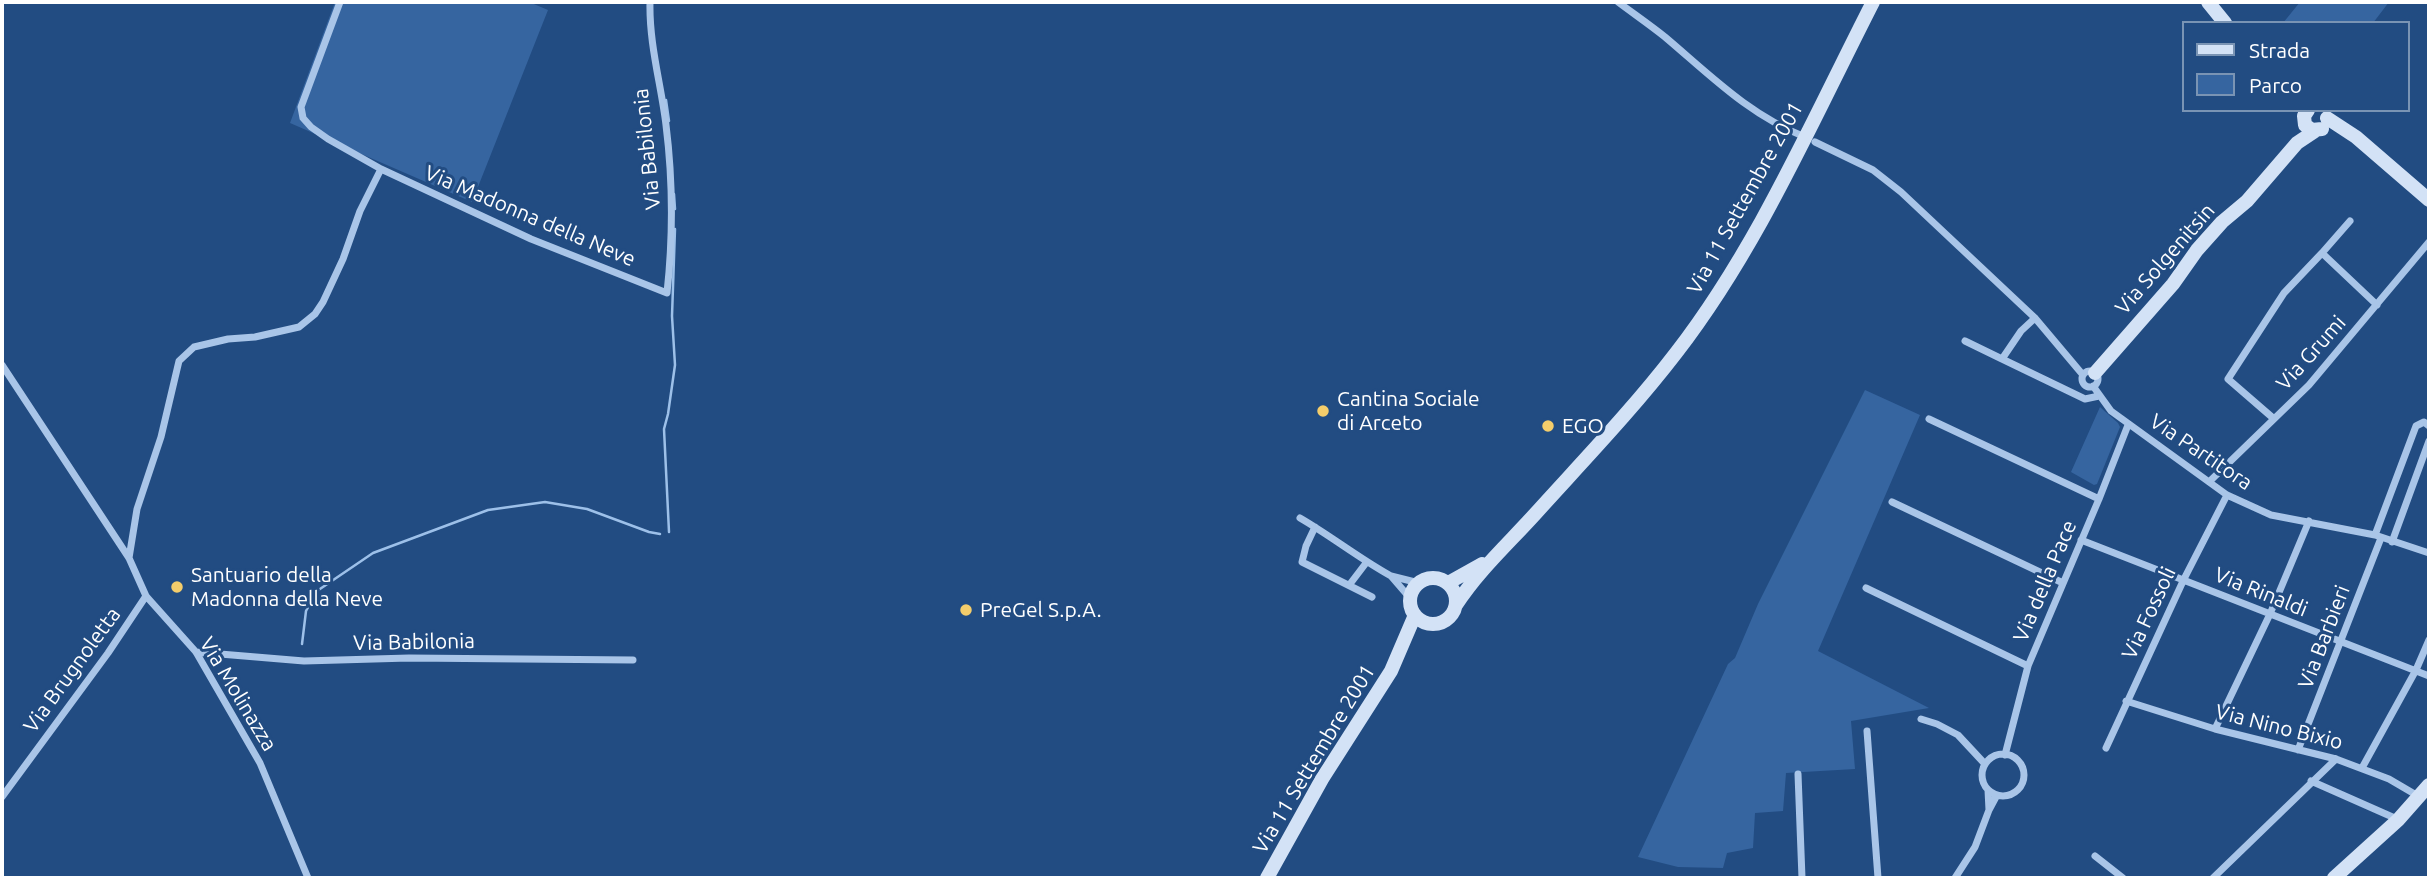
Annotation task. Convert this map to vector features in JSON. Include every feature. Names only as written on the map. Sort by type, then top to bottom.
[{"type":"main road","name":"Via 11 Settembre 2001","points":[[1267,878],[1322,779],[1397,660],[1415,637],[1430,625],[1444,622],[1454,613],[1456,605],[1492,558],[1537,512],[1644,391],[1712,303],[1810,139],[1873,2]]},
{"type":"main road","points":[[2208,2],[2223,21]]},
{"type":"main road","points":[[2314,118],[2345,129],[2429,200]]},
{"type":"main road","name":"Via Solgenitsin","points":[[2090,378],[2173,284],[2197,250],[2222,222],[2247,201],[2297,143],[2314,118]]},
{"type":"main road","name":"Via 11 Settembre 2001","points":[[1419,583],[1435,578],[1448,583],[1492,558]]},
{"type":"main road","points":[[1419,583],[1410,598],[1415,615],[1430,625]]},
{"type":"main road","points":[[1448,583],[1455,592],[1456,605]]},
{"type":"main road","name":"Via 11 Settembre 2001","points":[[1397,660],[1415,615]]},
{"type":"main road","points":[[2338,877],[2398,820],[2429,785]]},
{"type":"street","name":"Via Madonna della Neve","points":[[340,2],[301,107],[303,118],[328,139],[381,169],[531,239],[667,293]]},
{"type":"street","name":"Via Babilonia","points":[[650,2],[654,62],[666,126],[672,216],[667,293]]},
{"type":"street","name":"Via Partitora","points":[[1618,2],[1766,120],[1873,170],[1901,192],[2035,318],[2090,378],[2111,411],[2227,495],[2271,515],[2378,536],[2429,552]]},
{"type":"street","points":[[128,558],[137,509],[161,437],[179,361],[194,346],[299,327],[315,314],[343,259],[360,211],[381,169]]},
{"type":"street","points":[[2273,418],[2228,379],[2284,293],[2350,221]]},
{"type":"street","name":"Via Grumi","points":[[2210,481],[2309,385],[2429,242]]},
{"type":"street","points":[[2322,253],[2377,305]]},
{"type":"street","points":[[2002,359],[2021,331],[2035,318]]},
{"type":"street","points":[[1965,341],[2085,399],[2099,396]]},
{"type":"street","name":"Via Molinazza","points":[[2,365],[128,558],[146,596],[196,652],[260,764],[308,878]]},
{"type":"street","points":[[1929,419],[2099,499]]},
{"type":"street","name":"Via Barbieri","points":[[2298,750],[2341,642],[2416,426],[2424,422],[2429,426]]},
{"type":"street","name":"Via della Pace","points":[[2005,755],[2028,666],[2128,425]]},
{"type":"street","points":[[2392,542],[2429,442]]},
{"type":"street","name":"Via Fossoli","points":[[2106,748],[2184,579],[2227,495]]},
{"type":"street","points":[[1892,502],[2063,583]]},
{"type":"street","points":[[1300,518],[1366,563],[1391,576],[1419,583]]},
{"type":"street","points":[[2215,729],[2270,614],[2309,521]]},
{"type":"street","points":[[1315,527],[1302,562],[1372,597]]},
{"type":"street","name":"Via Rinaldi","points":[[2081,540],[2429,676]]},
{"type":"street","points":[[1350,584],[1366,563]]},
{"type":"street","points":[[1391,576],[1410,598]]},
{"type":"street","points":[[1866,588],[2028,666]]},
{"type":"street","name":"Via Brugnoletta","points":[[2,797],[108,653],[146,596]]},
{"type":"street","points":[[2362,768],[2416,670],[2429,640]]},
{"type":"street","name":"Via Babilonia","points":[[196,652],[304,661],[409,658],[633,660]]},
{"type":"street","name":"Via Nino Bixio","points":[[2126,701],[2215,729],[2336,759],[2362,768],[2418,796]]},
{"type":"street","points":[[1921,719],[1958,735],[1986,765]]},
{"type":"street","points":[[1867,731],[1878,878]]},
{"type":"street","points":[[1988,790],[2004,796],[2015,792],[2023,782],[2020,764],[2005,755],[1994,757],[1986,765],[1983,780],[1988,790],[1989,810]]},
{"type":"street","points":[[2213,878],[2336,759]]},
{"type":"street","points":[[1798,774],[1802,878]]},
{"type":"street","points":[[2311,781],[2398,820]]},
{"type":"street","points":[[1955,878],[1975,847],[1997,795]]},
{"type":"street","points":[[2095,856],[2123,878]]},
{"type":"green space","points":[[335,2],[529,2],[548,10],[472,202],[290,123]]},
{"type":"green space","points":[[2300,2],[2389,2],[2375,21],[2285,21]]},
{"type":"green space","points":[[1865,390],[1920,415],[1818,651],[1929,708],[1851,721],[1855,769],[1786,773],[1783,811],[1755,813],[1753,848],[1727,853],[1723,868],[1678,867],[1638,857],[1728,664],[1735,658],[1758,604]]},
{"type":"green space","points":[[2100,407],[2120,427],[2097,484],[2094,485],[2071,472]]},
{"type":"waterway","points":[[666,100],[669,121]]},
{"type":"waterway","points":[[674,194],[675,209]]},
{"type":"waterway","points":[[669,532],[664,429],[675,365],[672,316],[675,229]]},
{"type":"waterway","points":[[302,644],[306,611],[317,591],[373,553],[488,510],[545,502],[587,509],[660,534]]},
{"type":"place","name":"Cantina Sociale di Arceto","points":[[1323,411]]},
{"type":"place","name":"EGO","points":[[1548,426]]},
{"type":"place","name":"Santuario della Madonna della Neve","points":[[177,587]]},
{"type":"place","name":"PreGel S.p.A.","points":[[966,610]]}]
